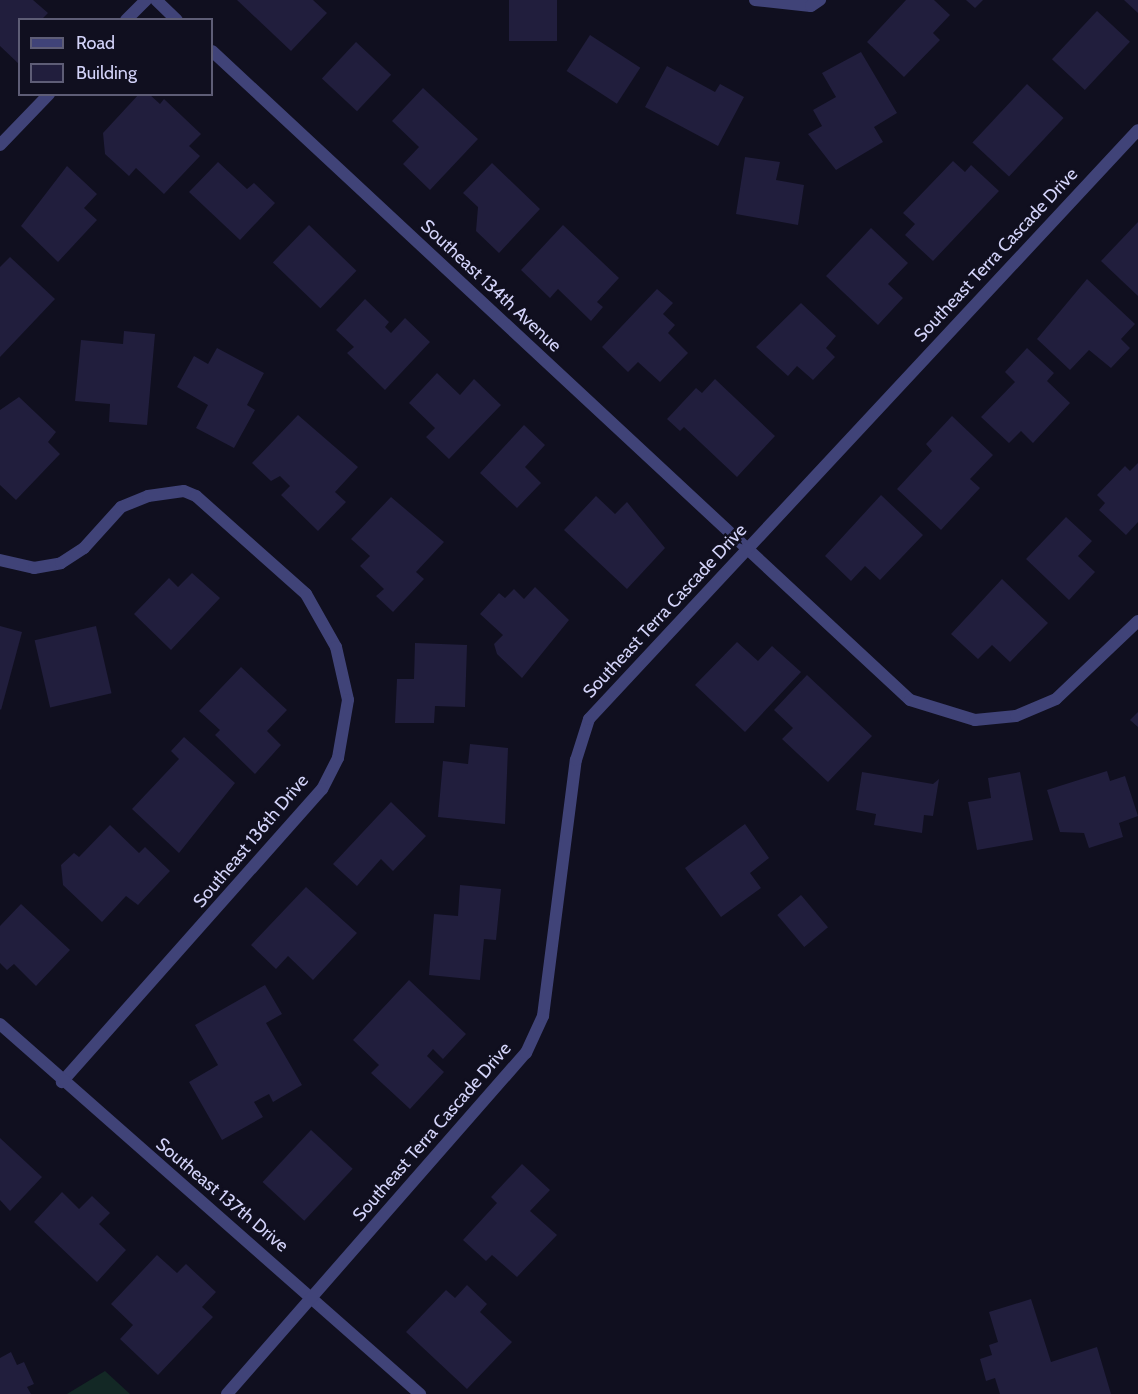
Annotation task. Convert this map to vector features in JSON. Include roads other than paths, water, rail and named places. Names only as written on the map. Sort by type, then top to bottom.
[{"type":"street","points":[[128,18],[146,0]]},
{"type":"street","points":[[156,0],[175,18]]},
{"type":"street","points":[[755,0],[811,6],[820,0]]},
{"type":"street","name":"Southeast 134th Avenue","points":[[213,52],[747,547],[889,686],[933,711],[965,718],[1016,716],[1056,699],[1138,621]]},
{"type":"street","points":[[0,145],[47,96]]},
{"type":"street","name":"Southeast Terra Cascade Drive","points":[[227,1394],[526,1053],[543,1016],[576,760],[589,719],[1138,130]]},
{"type":"street","name":"Southeast 136th Drive","points":[[0,560],[34,568],[61,563],[84,548],[121,507],[148,496],[184,491],[196,496],[306,594],[336,648],[348,700],[338,758],[322,789],[62,1082]]},
{"type":"street","name":"Southeast 137th Drive","points":[[0,1024],[62,1082],[314,1296],[420,1394]]}]
